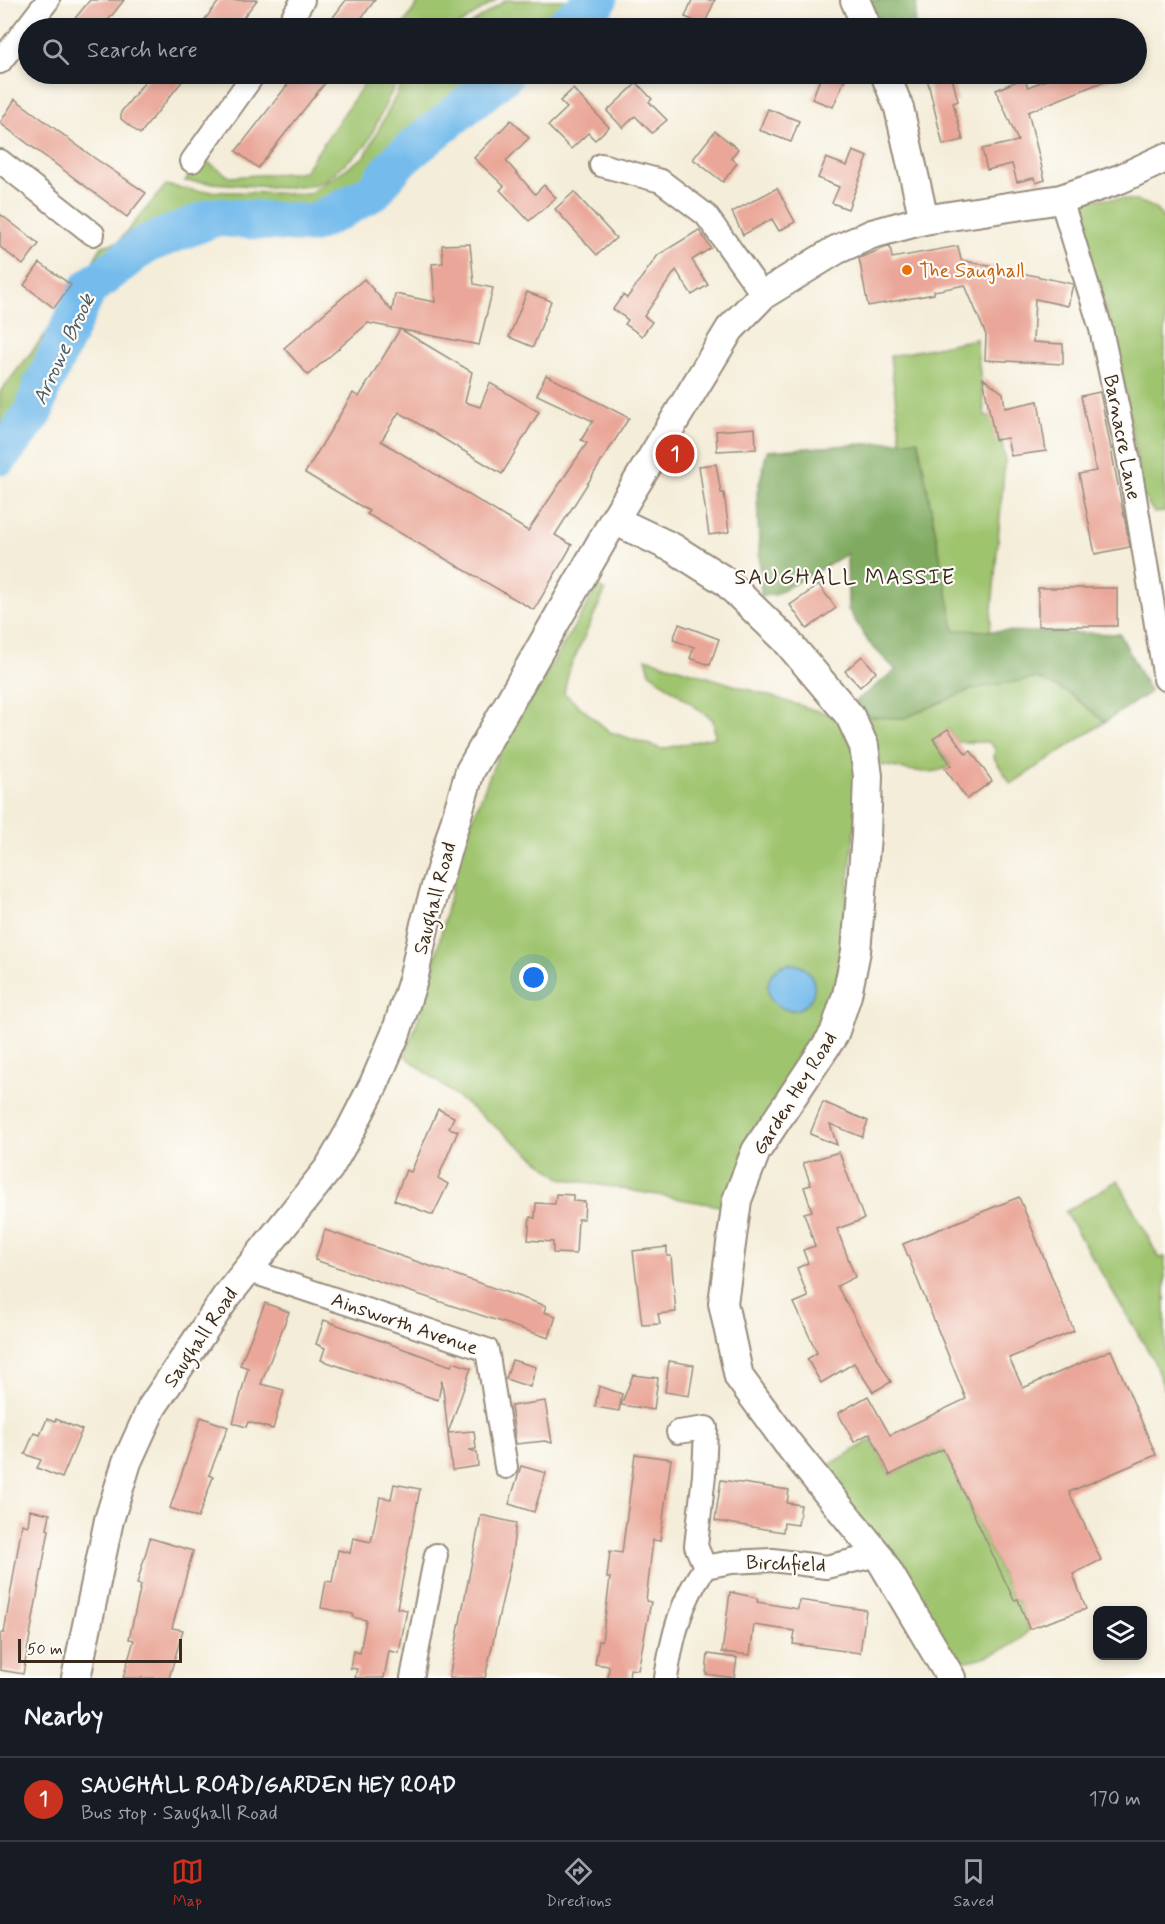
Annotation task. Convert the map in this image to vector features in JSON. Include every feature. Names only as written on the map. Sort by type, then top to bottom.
[{"type":"street","points":[[34,18],[48,0]]},
{"type":"street","points":[[292,18],[303,0]]},
{"type":"street","points":[[855,0],[863,18]]},
{"type":"street","points":[[0,62],[18,39]]},
{"type":"street","points":[[192,161],[247,84]]},
{"type":"street","points":[[889,84],[899,108],[924,220]]},
{"type":"street","name":"Saughall Road","points":[[76,1678],[109,1520],[127,1462],[152,1407],[226,1297],[329,1168],[374,1084],[396,1033],[413,980],[425,924],[470,771],[614,520],[730,329],[763,296],[836,250],[872,234],[924,220],[1061,200],[1120,179],[1165,158]]},
{"type":"street","points":[[0,160],[93,234]]},
{"type":"street","points":[[601,165],[662,181],[706,215],[763,296]]},
{"type":"street","name":"Barnacre Lane","points":[[1061,200],[1101,329],[1129,461],[1165,679]]},
{"type":"street","name":"Garden Hey Road","points":[[614,520],[672,548],[725,581],[800,656],[850,716],[864,746],[868,776],[866,836],[856,951],[847,995],[834,1034],[756,1151],[737,1200],[723,1303],[739,1377],[788,1444],[878,1555],[951,1678]]},
{"type":"street","name":"Ainsworth Avenue","points":[[247,1269],[487,1350],[506,1467]]},
{"type":"street","points":[[666,1678],[679,1615],[691,1587],[705,1567],[696,1546],[704,1475],[706,1428],[678,1432]]},
{"type":"street","points":[[412,1678],[436,1555]]},
{"type":"street","name":"Birchfield","points":[[705,1567],[732,1562],[772,1560],[826,1567],[878,1555]]},
{"type":"green space","points":[[420,0],[496,0],[469,18],[408,18]]},
{"type":"green space","points":[[506,0],[572,0],[551,18],[480,18]]},
{"type":"green space","points":[[870,0],[917,0],[916,18],[878,18]]},
{"type":"green space","points":[[364,84],[395,84],[366,146],[324,181],[310,186],[283,188],[185,181],[203,159],[230,177],[304,172]]},
{"type":"green space","points":[[402,84],[476,84],[333,207],[299,214],[248,207],[192,215],[145,236],[88,289],[40,391],[34,412],[0,454],[0,392],[66,308],[102,246],[118,242],[166,185],[197,191],[308,194],[365,156]]},
{"type":"green space","points":[[1088,199],[1142,202],[1159,213],[1165,222],[1165,512],[1154,513],[1143,495],[1117,345],[1075,214]]},
{"type":"green space","points":[[976,339],[985,416],[998,417],[1005,459],[990,632],[954,630],[918,441],[901,442],[890,356]]},
{"type":"green space","points":[[918,440],[954,630],[1120,634],[1150,692],[1105,722],[1069,693],[1037,678],[972,689],[905,718],[861,717],[856,701],[896,670],[869,643],[848,609],[847,554],[774,595],[761,596],[757,493],[767,451]]},
{"type":"green space","points":[[598,586],[605,591],[569,670],[564,693],[610,732],[662,749],[715,737],[713,720],[650,673],[646,658],[838,717],[852,744],[860,779],[835,1004],[725,1207],[561,1178],[405,1056],[427,994],[461,848],[498,755]]},
{"type":"green space","points":[[1037,678],[1069,693],[1105,722],[1011,784],[994,758],[995,749],[989,742],[957,742],[948,729],[933,740],[951,765],[926,772],[881,765],[869,717],[905,718],[972,689]]},
{"type":"green space","points":[[1118,1180],[1159,1258],[1165,1257],[1165,1390],[1152,1357],[1065,1212]]},
{"type":"green space","points":[[871,1440],[890,1475],[943,1449],[1014,1600],[1019,1601],[1029,1629],[1016,1642],[985,1657],[956,1662],[824,1468]]},
{"type":"water","points":[[791,964],[807,971],[814,987],[807,1003],[791,1010],[775,1003],[768,987],[775,971]]},
{"type":"building","points":[[90,0],[124,0],[110,18],[75,18]]},
{"type":"building","points":[[220,0],[257,0],[243,18],[206,18]]},
{"type":"building","points":[[346,0],[375,0],[362,18],[332,18]]},
{"type":"building","points":[[692,0],[715,0],[707,18],[685,17]]},
{"type":"building","points":[[143,84],[180,84],[140,134],[121,119],[121,112]]},
{"type":"building","points":[[288,84],[324,84],[258,168],[236,151]]},
{"type":"building","points":[[638,84],[652,99],[649,102],[667,120],[652,133],[635,116],[623,128],[607,111]]},
{"type":"building","points":[[818,84],[843,84],[833,107],[812,99]]},
{"type":"building","points":[[928,84],[954,84],[958,101],[953,103],[963,140],[943,145]]},
{"type":"building","points":[[1010,84],[1027,84],[1028,87],[1036,84],[1097,84],[1028,112],[1045,180],[1036,183],[1034,178],[1017,182],[1012,164],[987,170],[982,149],[1018,141],[996,90]]},
{"type":"building","points":[[573,89],[609,127],[595,140],[588,133],[571,149],[548,126],[567,108],[560,101]]},
{"type":"building","points":[[15,99],[146,193],[127,217],[0,123]]},
{"type":"building","points":[[768,109],[799,121],[791,142],[759,130]]},
{"type":"building","points":[[511,120],[529,138],[506,161],[535,194],[544,185],[556,198],[529,221],[500,190],[504,186],[474,158]]},
{"type":"building","points":[[715,131],[738,149],[731,158],[737,163],[723,182],[693,159]]},
{"type":"building","points":[[853,151],[868,157],[848,209],[832,203],[839,187],[818,178],[826,158],[847,166]]},
{"type":"building","points":[[777,188],[795,222],[779,231],[772,219],[743,235],[732,212]]},
{"type":"building","points":[[574,192],[616,238],[597,255],[555,209]]},
{"type":"building","points":[[0,214],[39,244],[23,265],[0,247]]},
{"type":"building","points":[[699,230],[711,248],[692,260],[708,285],[692,295],[676,270],[644,316],[652,322],[642,336],[625,324],[628,320],[613,309],[623,295],[627,298],[658,255]]},
{"type":"building","points":[[470,244],[474,284],[493,288],[479,345],[368,323],[308,375],[284,348],[364,279],[392,311],[395,294],[435,302],[432,264],[443,263],[442,245]]},
{"type":"building","points":[[890,246],[892,258],[958,246],[961,260],[1073,284],[1068,306],[1035,299],[1033,342],[1063,344],[1063,364],[985,360],[986,335],[965,285],[934,291],[934,294],[868,306],[859,258]]},
{"type":"building","points":[[40,263],[71,285],[54,308],[24,285]]},
{"type":"building","points":[[527,292],[551,301],[533,347],[509,337]]},
{"type":"building","points":[[400,329],[472,372],[465,402],[480,407],[490,383],[539,412],[502,474],[399,412],[381,441],[528,531],[587,443],[581,440],[593,421],[537,395],[546,375],[629,418],[555,535],[572,545],[534,610],[367,514],[369,511],[305,473],[353,393],[359,397]]},
{"type":"building","points":[[983,378],[1003,393],[1005,408],[1038,401],[1046,451],[1011,456],[1007,438],[995,440]]},
{"type":"building","points":[[1100,392],[1130,547],[1095,554],[1079,474],[1096,471],[1081,396]]},
{"type":"building","points":[[755,428],[756,449],[717,451],[716,431]]},
{"type":"building","points":[[716,464],[721,493],[724,493],[729,532],[709,535],[699,466]]},
{"type":"building","points":[[819,585],[836,608],[807,629],[790,605]]},
{"type":"building","points":[[1038,588],[1117,588],[1117,626],[1038,626]]},
{"type":"building","points":[[679,624],[719,639],[710,665],[690,658],[694,647],[673,640]]},
{"type":"building","points":[[862,656],[876,672],[860,687],[845,671]]},
{"type":"building","points":[[948,729],[966,754],[971,751],[992,781],[967,799],[945,769],[951,765],[933,739]]},
{"type":"building","points":[[823,1102],[868,1121],[862,1137],[830,1124],[837,1145],[810,1134]]},
{"type":"building","points":[[438,1109],[454,1117],[449,1128],[458,1131],[438,1178],[448,1184],[433,1215],[394,1200],[406,1170],[411,1172]]},
{"type":"building","points":[[839,1152],[864,1219],[837,1229],[855,1277],[837,1286],[891,1382],[873,1392],[854,1363],[821,1383],[807,1359],[817,1353],[794,1303],[808,1297],[797,1268],[808,1263],[803,1250],[815,1246],[804,1213],[812,1211],[804,1187],[811,1185],[803,1163]]},
{"type":"building","points":[[556,1194],[573,1195],[573,1201],[585,1202],[584,1219],[578,1219],[576,1254],[553,1253],[553,1242],[528,1240],[530,1217],[535,1218],[536,1203],[555,1204]]},
{"type":"building","points":[[1019,1197],[1074,1331],[1009,1358],[1023,1388],[1111,1350],[1156,1455],[1069,1492],[1101,1560],[1073,1574],[1086,1609],[1029,1629],[1018,1599],[1014,1600],[943,1449],[890,1475],[870,1433],[854,1442],[838,1413],[868,1396],[890,1435],[966,1399],[903,1244]]},
{"type":"building","points":[[325,1230],[546,1306],[544,1312],[556,1316],[549,1338],[315,1260]]},
{"type":"building","points":[[667,1247],[667,1256],[671,1256],[676,1312],[658,1314],[660,1324],[642,1325],[633,1251]]},
{"type":"building","points":[[265,1303],[289,1312],[261,1384],[284,1390],[273,1429],[248,1422],[246,1427],[233,1423],[248,1368],[240,1365]]},
{"type":"building","points":[[324,1320],[451,1366],[453,1362],[471,1368],[448,1433],[474,1431],[476,1449],[469,1450],[477,1452],[478,1466],[452,1470],[442,1380],[438,1400],[321,1360],[325,1348],[316,1344]]},
{"type":"building","points":[[512,1360],[536,1367],[530,1387],[506,1379]]},
{"type":"building","points":[[669,1361],[694,1365],[689,1396],[665,1392]]},
{"type":"building","points":[[633,1375],[658,1378],[654,1410],[621,1405]]},
{"type":"building","points":[[599,1386],[622,1394],[619,1411],[595,1407]]},
{"type":"building","points":[[545,1401],[552,1443],[545,1441],[516,1444],[511,1406]]},
{"type":"building","points":[[201,1417],[228,1427],[209,1475],[213,1477],[198,1518],[170,1508]]},
{"type":"building","points":[[47,1419],[55,1422],[56,1419],[82,1430],[62,1478],[37,1468],[41,1460],[25,1454],[34,1433],[40,1435]]},
{"type":"building","points":[[635,1454],[671,1459],[660,1541],[653,1540],[646,1601],[651,1602],[638,1670],[630,1669],[629,1678],[608,1678],[609,1666],[595,1664],[599,1641],[602,1641],[610,1578],[607,1578],[610,1551],[622,1553]]},
{"type":"building","points":[[521,1466],[546,1473],[534,1512],[509,1504]]},
{"type":"building","points":[[721,1480],[789,1490],[787,1503],[801,1505],[798,1525],[784,1523],[783,1532],[715,1521]]},
{"type":"building","points":[[394,1484],[420,1489],[397,1608],[407,1610],[399,1653],[389,1651],[384,1678],[355,1678],[357,1669],[350,1668],[353,1651],[360,1653],[366,1620],[352,1617],[353,1614],[321,1608],[326,1581],[332,1582],[338,1550],[350,1553],[353,1538],[371,1542],[380,1497],[391,1499]]},
{"type":"building","points":[[30,1510],[50,1514],[23,1674],[0,1670],[0,1633],[4,1633],[22,1524],[28,1526]]},
{"type":"building","points":[[481,1515],[516,1523],[511,1561],[485,1678],[449,1678]]},
{"type":"building","points":[[150,1538],[193,1551],[172,1628],[183,1630],[169,1678],[123,1678],[134,1640],[129,1639],[141,1585],[137,1584]]},
{"type":"building","points":[[730,1592],[758,1598],[757,1602],[798,1609],[799,1600],[866,1610],[860,1653],[793,1644],[795,1631],[754,1625],[750,1655],[722,1652]]},
{"type":"building","points":[[708,1654],[737,1658],[734,1678],[706,1674]]},
{"type":"waterway","name":"Arrowe Brook","points":[[574,18],[598,0]]},
{"type":"waterway","name":"Arrowe Brook","points":[[0,456],[34,412],[40,391],[88,289],[144,245],[215,217],[311,224],[373,192],[399,160],[493,84]]},
{"type":"place","name":"The Saughall","points":[[907,270]]},
{"type":"place","name":"SAUGHALL ROAD/GARDEN HEY ROAD","points":[[675,454]]},
{"type":"district","name":"SAUGHALL MASSIE","points":[[845,576]]}]
